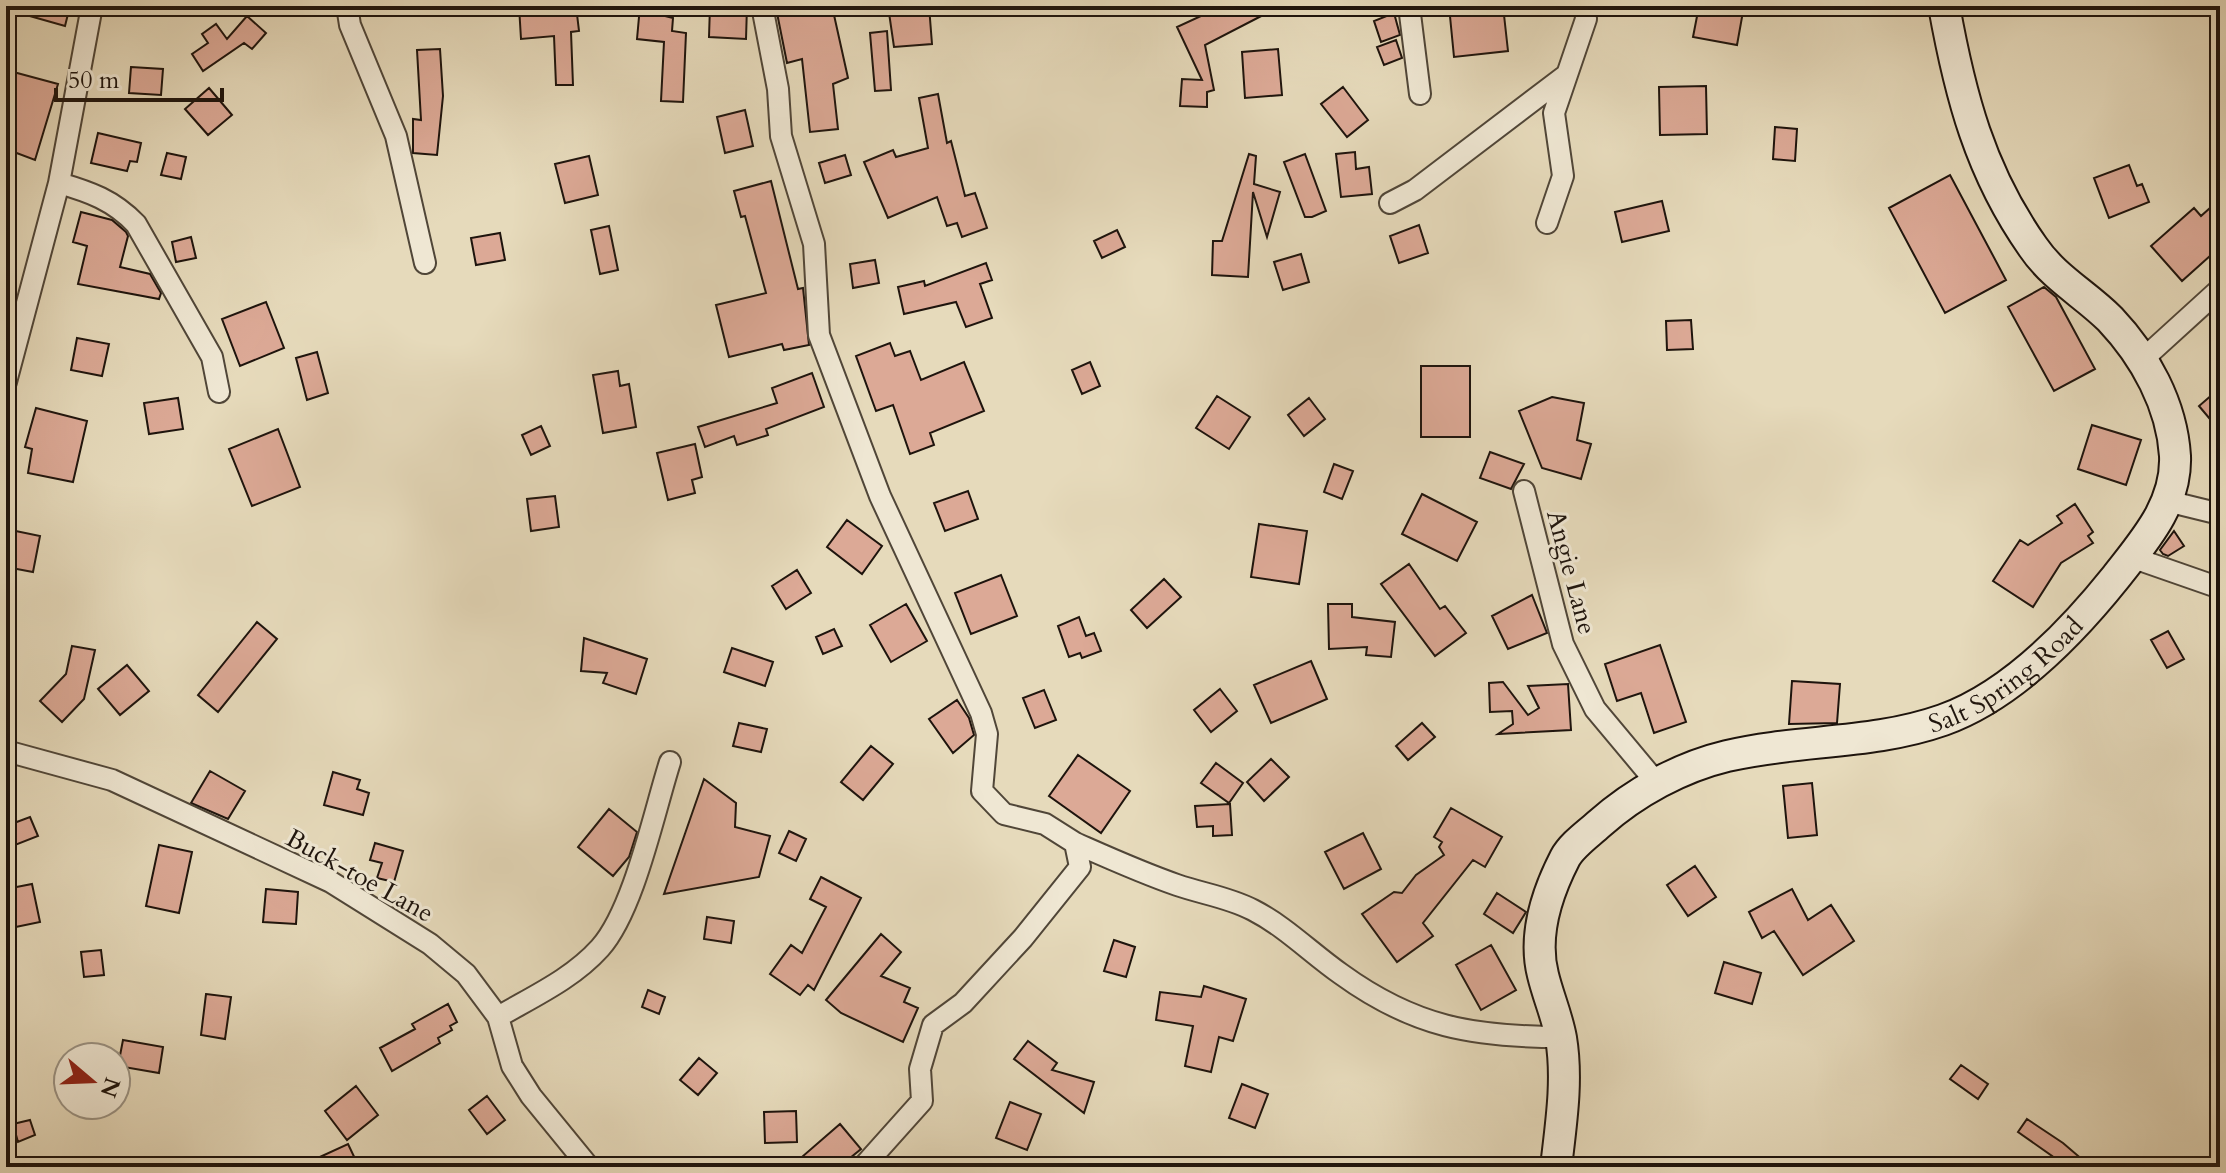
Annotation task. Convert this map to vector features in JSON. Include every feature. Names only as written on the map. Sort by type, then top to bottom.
[{"type":"street","points":[[6,382],[59,183],[92,6]]},
{"type":"street","points":[[347,6],[350,25],[396,136],[425,263]]},
{"type":"street","points":[[762,6],[778,89],[781,136],[814,244],[819,335],[880,496],[981,713],[987,734],[982,791],[1004,814],[1045,824],[1075,843],[1145,874],[1221,895],[1250,909],[1284,927],[1341,974],[1391,1006],[1478,1035],[1561,1037]]},
{"type":"street","points":[[1409,6],[1420,94]]},
{"type":"street","points":[[1547,223],[1563,176],[1554,113],[1586,19],[1585,6]]},
{"type":"street","name":"Salt Spring Road","points":[[1556,1167],[1564,1087],[1561,1037],[1541,969],[1543,907],[1568,853],[1610,815],[1656,782],[1727,756],[1886,738],[1946,719],[2003,691],[2098,599],[2148,539],[2167,501],[2175,458],[2165,404],[2142,360],[2109,318],[2064,283],[2034,248],[2001,193],[1976,142],[1957,78],[1944,6]]},
{"type":"street","points":[[1390,203],[1415,190],[1565,76]]},
{"type":"street","points":[[59,183],[102,196],[120,207],[136,224],[212,357],[219,392]]},
{"type":"street","points":[[2142,360],[2220,289]]},
{"type":"street","points":[[6,299],[27,305]]},
{"type":"street","name":"Angie Lane","points":[[1524,491],[1563,644],[1595,709],[1656,782]]},
{"type":"street","points":[[2167,501],[2220,514]]},
{"type":"street","points":[[2131,557],[2220,588]]},
{"type":"street","name":"Buck-toe Lane","points":[[6,751],[112,780],[331,882],[430,944],[466,974],[498,1017],[512,1066],[531,1096],[589,1167]]},
{"type":"street","points":[[498,1017],[562,980],[603,945],[623,907],[670,762]]},
{"type":"street","points":[[863,1167],[922,1101],[920,1069],[933,1025],[963,1003],[1023,938],[1080,867],[1075,843]]},
{"type":"building","points":[[13,6],[70,6],[65,26],[12,11]]},
{"type":"building","points":[[519,6],[576,6],[579,31],[571,32],[573,85],[556,85],[554,36],[521,39]]},
{"type":"building","points":[[640,6],[666,6],[665,16],[673,18],[672,31],[686,33],[683,102],[661,101],[664,42],[637,39]]},
{"type":"building","points":[[710,6],[747,6],[746,39],[709,37]]},
{"type":"building","points":[[808,6],[832,6],[848,78],[833,84],[838,129],[810,132],[802,59],[787,63],[777,13]]},
{"type":"building","points":[[888,6],[929,6],[932,44],[894,47]]},
{"type":"building","points":[[1449,6],[1503,6],[1508,51],[1454,57]]},
{"type":"building","points":[[1699,6],[1744,6],[1737,45],[1693,37]]},
{"type":"building","points":[[1269,12],[1205,45],[1214,90],[1207,92],[1207,107],[1180,106],[1182,79],[1202,80],[1177,27],[1203,15]]},
{"type":"building","points":[[1394,13],[1400,35],[1381,42],[1374,21]]},
{"type":"building","points":[[247,16],[266,33],[252,49],[244,43],[203,71],[192,54],[208,43],[202,34],[216,24],[227,39]]},
{"type":"building","points":[[887,31],[891,90],[875,91],[870,33]]},
{"type":"building","points":[[1396,40],[1402,58],[1384,65],[1377,47]]},
{"type":"building","points":[[440,49],[443,96],[437,155],[413,153],[413,119],[421,120],[417,50]]},
{"type":"building","points":[[1278,49],[1282,95],[1245,98],[1242,52]]},
{"type":"building","points":[[131,67],[163,69],[161,95],[129,93]]},
{"type":"building","points":[[6,70],[58,84],[35,160],[6,149],[6,130],[15,106],[6,104]]},
{"type":"building","points":[[1706,86],[1707,134],[1660,135],[1659,87]]},
{"type":"building","points":[[1343,87],[1368,120],[1347,137],[1321,104]]},
{"type":"building","points":[[209,88],[232,115],[208,135],[185,109]]},
{"type":"building","points":[[938,94],[947,143],[951,141],[965,196],[975,193],[987,228],[962,237],[957,223],[947,226],[937,197],[888,218],[864,162],[893,150],[896,157],[928,148],[919,98]]},
{"type":"building","points":[[745,110],[753,146],[725,153],[717,117]]},
{"type":"building","points":[[1775,127],[1797,129],[1795,161],[1773,159]]},
{"type":"building","points":[[98,133],[141,143],[137,162],[130,161],[127,171],[91,163]]},
{"type":"building","points":[[1355,152],[1356,169],[1369,167],[1372,194],[1341,197],[1336,154]]},
{"type":"building","points":[[167,153],[186,157],[181,179],[161,175]]},
{"type":"building","points":[[1249,154],[1256,156],[1254,184],[1280,192],[1267,237],[1253,192],[1248,277],[1212,275],[1213,241],[1222,241]]},
{"type":"building","points":[[1305,154],[1326,211],[1312,217],[1305,217],[1284,162]]},
{"type":"building","points":[[845,155],[851,175],[825,183],[819,163]]},
{"type":"building","points":[[589,156],[598,195],[565,203],[555,164]]},
{"type":"building","points":[[2129,165],[2137,186],[2142,184],[2149,202],[2109,218],[2094,178]]},
{"type":"building","points":[[1950,175],[2006,280],[1945,313],[1889,208]]},
{"type":"building","points":[[771,181],[798,289],[803,288],[809,345],[784,350],[782,344],[729,357],[716,305],[766,293],[745,216],[741,217],[734,191]]},
{"type":"building","points":[[2220,199],[2220,247],[2182,281],[2151,246],[2194,208],[2201,216]]},
{"type":"building","points":[[1662,201],[1669,231],[1622,242],[1615,212]]},
{"type":"building","points":[[81,212],[112,220],[126,232],[128,236],[120,267],[150,274],[161,293],[159,299],[78,284],[87,246],[73,242]]},
{"type":"building","points":[[1419,225],[1428,253],[1399,263],[1390,236]]},
{"type":"building","points":[[609,226],[618,270],[600,274],[591,230]]},
{"type":"building","points":[[1117,230],[1125,247],[1102,258],[1094,241]]},
{"type":"building","points":[[500,233],[505,260],[476,265],[471,238]]},
{"type":"building","points":[[191,237],[196,258],[176,262],[172,242]]},
{"type":"building","points":[[1301,254],[1309,282],[1283,290],[1274,262]]},
{"type":"building","points":[[875,260],[879,283],[853,288],[850,264]]},
{"type":"building","points":[[986,263],[992,280],[980,284],[992,318],[966,327],[956,302],[904,314],[898,287],[924,281],[925,286]]},
{"type":"building","points":[[2044,287],[2056,297],[2095,369],[2054,391],[2008,307]]},
{"type":"building","points":[[266,302],[284,348],[240,366],[222,319]]},
{"type":"building","points":[[1691,320],[1693,349],[1667,350],[1666,321]]},
{"type":"building","points":[[77,338],[109,344],[102,376],[71,370]]},
{"type":"building","points":[[890,343],[895,356],[910,351],[921,380],[964,362],[984,411],[930,433],[934,445],[910,454],[893,405],[876,411],[856,356]]},
{"type":"building","points":[[317,352],[328,393],[307,400],[296,358]]},
{"type":"building","points":[[1090,362],[1100,386],[1082,394],[1072,370]]},
{"type":"building","points":[[1421,366],[1470,366],[1470,437],[1421,437]]},
{"type":"building","points":[[618,371],[620,386],[629,384],[636,427],[603,433],[593,375]]},
{"type":"building","points":[[812,373],[824,407],[766,429],[768,435],[737,445],[734,436],[705,447],[698,427],[777,403],[772,388]]},
{"type":"building","points":[[2220,388],[2220,431],[2199,406]]},
{"type":"building","points":[[1217,396],[1250,417],[1229,449],[1196,428]]},
{"type":"building","points":[[1552,397],[1584,403],[1577,440],[1591,444],[1581,479],[1542,468],[1519,411]]},
{"type":"building","points":[[178,398],[183,429],[149,434],[144,403]]},
{"type":"building","points":[[1309,398],[1325,419],[1304,436],[1288,415]]},
{"type":"building","points":[[36,408],[87,421],[73,482],[28,473],[32,449],[25,447]]},
{"type":"building","points":[[2092,425],[2141,440],[2126,485],[2078,469]]},
{"type":"building","points":[[541,426],[550,446],[531,455],[522,435]]},
{"type":"building","points":[[278,429],[300,487],[252,506],[229,449]]},
{"type":"building","points":[[695,444],[702,477],[692,480],[695,493],[668,500],[657,453]]},
{"type":"building","points":[[1490,452],[1524,464],[1511,489],[1480,478]]},
{"type":"building","points":[[1334,464],[1353,471],[1342,499],[1324,492]]},
{"type":"building","points":[[968,491],[978,519],[945,531],[934,503]]},
{"type":"building","points":[[1422,494],[1477,522],[1457,561],[1402,534]]},
{"type":"building","points":[[555,496],[559,527],[531,531],[527,499]]},
{"type":"building","points":[[2075,504],[2093,532],[2088,536],[2093,543],[2061,563],[2033,607],[1993,581],[2020,540],[2028,545],[2062,523],[2057,516]]},
{"type":"building","points":[[847,520],[882,546],[862,574],[827,547]]},
{"type":"building","points":[[1259,524],[1307,531],[1299,584],[1251,577]]},
{"type":"building","points":[[6,529],[40,536],[33,572],[6,567]]},
{"type":"building","points":[[2174,531],[2184,546],[2168,556],[2160,550]]},
{"type":"building","points":[[1409,564],[1440,609],[1445,606],[1466,633],[1435,656],[1381,584]]},
{"type":"building","points":[[797,570],[811,593],[786,609],[772,586]]},
{"type":"building","points":[[1001,575],[1017,616],[971,634],[955,593]]},
{"type":"building","points":[[1164,579],[1181,597],[1147,628],[1131,610]]},
{"type":"building","points":[[1532,595],[1547,633],[1508,649],[1492,616]]},
{"type":"building","points":[[906,604],[927,641],[891,662],[870,625]]},
{"type":"building","points":[[1328,604],[1352,604],[1352,617],[1395,622],[1391,657],[1366,655],[1367,647],[1329,649]]},
{"type":"building","points":[[1079,617],[1086,636],[1094,633],[1101,651],[1082,658],[1080,653],[1069,657],[1058,626]]},
{"type":"building","points":[[257,622],[277,639],[218,712],[198,695]]},
{"type":"building","points":[[834,629],[842,646],[823,654],[816,637]]},
{"type":"building","points":[[2168,631],[2184,659],[2167,668],[2151,640]]},
{"type":"building","points":[[584,638],[647,659],[636,694],[603,683],[607,673],[581,671]]},
{"type":"building","points":[[1660,645],[1686,722],[1654,733],[1641,693],[1617,701],[1605,664]]},
{"type":"building","points":[[72,646],[95,650],[84,699],[62,722],[40,701],[66,674]]},
{"type":"building","points":[[732,648],[773,662],[765,686],[724,672]]},
{"type":"building","points":[[1311,661],[1327,699],[1271,723],[1254,685]]},
{"type":"building","points":[[127,665],[149,691],[120,715],[98,689]]},
{"type":"building","points":[[1792,681],[1840,684],[1837,723],[1789,724]]},
{"type":"building","points":[[1503,682],[1528,715],[1539,708],[1528,686],[1568,684],[1571,730],[1498,734],[1513,724],[1512,711],[1490,712],[1489,683]]},
{"type":"building","points":[[1220,689],[1237,711],[1211,732],[1194,710]]},
{"type":"building","points":[[1044,690],[1056,720],[1035,728],[1023,698]]},
{"type":"building","points":[[957,700],[969,718],[974,735],[953,753],[929,719]]},
{"type":"building","points":[[739,723],[767,729],[761,752],[733,746]]},
{"type":"building","points":[[1422,723],[1435,737],[1408,760],[1396,746]]},
{"type":"building","points":[[871,746],[893,764],[863,800],[841,782]]},
{"type":"building","points":[[1078,755],[1130,791],[1101,833],[1049,796]]},
{"type":"building","points":[[1271,759],[1289,777],[1264,801],[1247,782]]},
{"type":"building","points":[[1216,763],[1243,783],[1229,803],[1201,783]]},
{"type":"building","points":[[210,771],[245,791],[228,819],[191,803]]},
{"type":"building","points":[[333,772],[360,780],[357,789],[369,793],[363,815],[324,805]]},
{"type":"building","points":[[704,779],[736,803],[735,827],[770,836],[759,877],[664,894]]},
{"type":"building","points":[[1812,783],[1817,835],[1788,838],[1783,786]]},
{"type":"building","points":[[1230,804],[1232,835],[1213,836],[1213,826],[1197,827],[1195,806]]},
{"type":"building","points":[[1451,808],[1502,837],[1485,867],[1473,860],[1423,923],[1433,936],[1397,962],[1362,914],[1394,892],[1402,893],[1416,875],[1444,855],[1439,847],[1442,842],[1434,837]]},
{"type":"building","points":[[609,809],[637,832],[629,857],[613,876],[578,847]]},
{"type":"building","points":[[30,817],[38,836],[10,847],[6,826]]},
{"type":"building","points":[[789,831],[806,839],[796,861],[779,853]]},
{"type":"building","points":[[1363,833],[1381,869],[1344,889],[1325,852]]},
{"type":"building","points":[[375,843],[403,851],[394,882],[377,878],[382,863],[370,860]]},
{"type":"building","points":[[159,845],[192,852],[179,913],[146,906]]},
{"type":"building","points":[[1695,866],[1716,897],[1688,916],[1667,885]]},
{"type":"building","points":[[821,877],[861,898],[814,990],[808,985],[800,995],[770,974],[791,945],[802,953],[826,907],[810,899]]},
{"type":"building","points":[[32,884],[40,922],[6,929],[6,889]]},
{"type":"building","points":[[266,889],[298,892],[296,924],[263,922]]},
{"type":"building","points":[[1792,889],[1808,920],[1831,905],[1854,941],[1803,975],[1774,931],[1762,938],[1749,912]]},
{"type":"building","points":[[1497,893],[1526,912],[1513,933],[1484,914]]},
{"type":"building","points":[[707,917],[734,921],[731,943],[704,939]]},
{"type":"building","points":[[881,934],[901,952],[881,976],[910,988],[904,1002],[918,1008],[903,1042],[841,1013],[826,1000]]},
{"type":"building","points":[[1114,940],[1135,947],[1126,977],[1104,971]]},
{"type":"building","points":[[1491,945],[1516,990],[1481,1010],[1456,965]]},
{"type":"building","points":[[101,950],[104,975],[84,977],[81,952]]},
{"type":"building","points":[[1724,962],[1761,973],[1752,1004],[1715,993]]},
{"type":"building","points":[[1204,986],[1246,999],[1233,1041],[1219,1037],[1211,1072],[1185,1066],[1193,1026],[1156,1020],[1160,992],[1201,997]]},
{"type":"building","points":[[648,990],[665,997],[659,1014],[642,1007]]},
{"type":"building","points":[[206,994],[231,997],[225,1039],[201,1035]]},
{"type":"building","points":[[448,1004],[457,1022],[450,1026],[452,1030],[438,1038],[440,1043],[392,1071],[380,1048],[415,1029],[412,1024]]},
{"type":"building","points":[[1028,1041],[1057,1063],[1052,1070],[1094,1082],[1084,1113],[1014,1059]]},
{"type":"building","points":[[132,1042],[163,1047],[159,1073],[132,1068]]},
{"type":"building","points":[[699,1058],[717,1073],[698,1095],[680,1080]]},
{"type":"building","points":[[1961,1065],[1988,1084],[1978,1099],[1950,1079]]},
{"type":"building","points":[[1242,1084],[1268,1094],[1255,1128],[1229,1118]]},
{"type":"building","points":[[356,1086],[378,1115],[347,1140],[325,1111]]},
{"type":"building","points":[[487,1096],[505,1120],[487,1134],[469,1110]]},
{"type":"building","points":[[1010,1102],[1041,1114],[1027,1150],[996,1138]]},
{"type":"building","points":[[796,1111],[797,1142],[765,1143],[764,1112]]},
{"type":"building","points":[[2027,1119],[2091,1167],[2042,1167],[2052,1156],[2018,1132]]},
{"type":"building","points":[[30,1120],[35,1135],[18,1142],[13,1124]]},
{"type":"building","points":[[840,1124],[861,1149],[839,1167],[812,1167],[803,1156]]},
{"type":"building","points":[[348,1144],[359,1167],[298,1167]]}]
